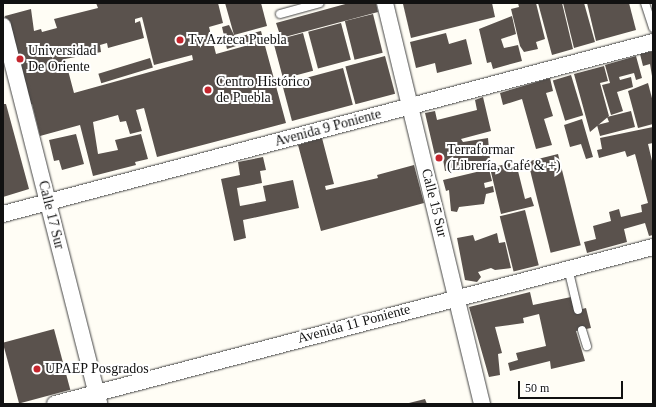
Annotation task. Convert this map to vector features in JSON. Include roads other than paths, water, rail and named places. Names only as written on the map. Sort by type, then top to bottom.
[{"type":"street","name":"Calle 15 Sur","points":[[385,3],[482,404]]},
{"type":"street","name":"Calle 17 Sur","points":[[3,26],[98,398]]},
{"type":"street","name":"Avenida 9 Poniente","points":[[3,214],[653,42]]},
{"type":"street","name":"Avenida 11 Poniente","points":[[55,404],[98,398],[456,297],[653,247]]},
{"type":"lane","points":[[280,14],[320,3]]},
{"type":"lane","points":[[648,4],[653,28]]},
{"type":"lane","points":[[568,268],[578,310]]},
{"type":"lane","points":[[582,330],[586,346]]},
{"type":"place","name":"Tv Azteca Puebla","points":[[180,40]]},
{"type":"place","name":"Universidad De Oriente","points":[[20,59]]},
{"type":"place","name":"Centro Histórico de Puebla","points":[[208,90]]},
{"type":"place","name":"Terraformar (Librería, Café & +)","points":[[439,158]]},
{"type":"place","name":"UPAEP Posgrados","points":[[37,369]]}]
